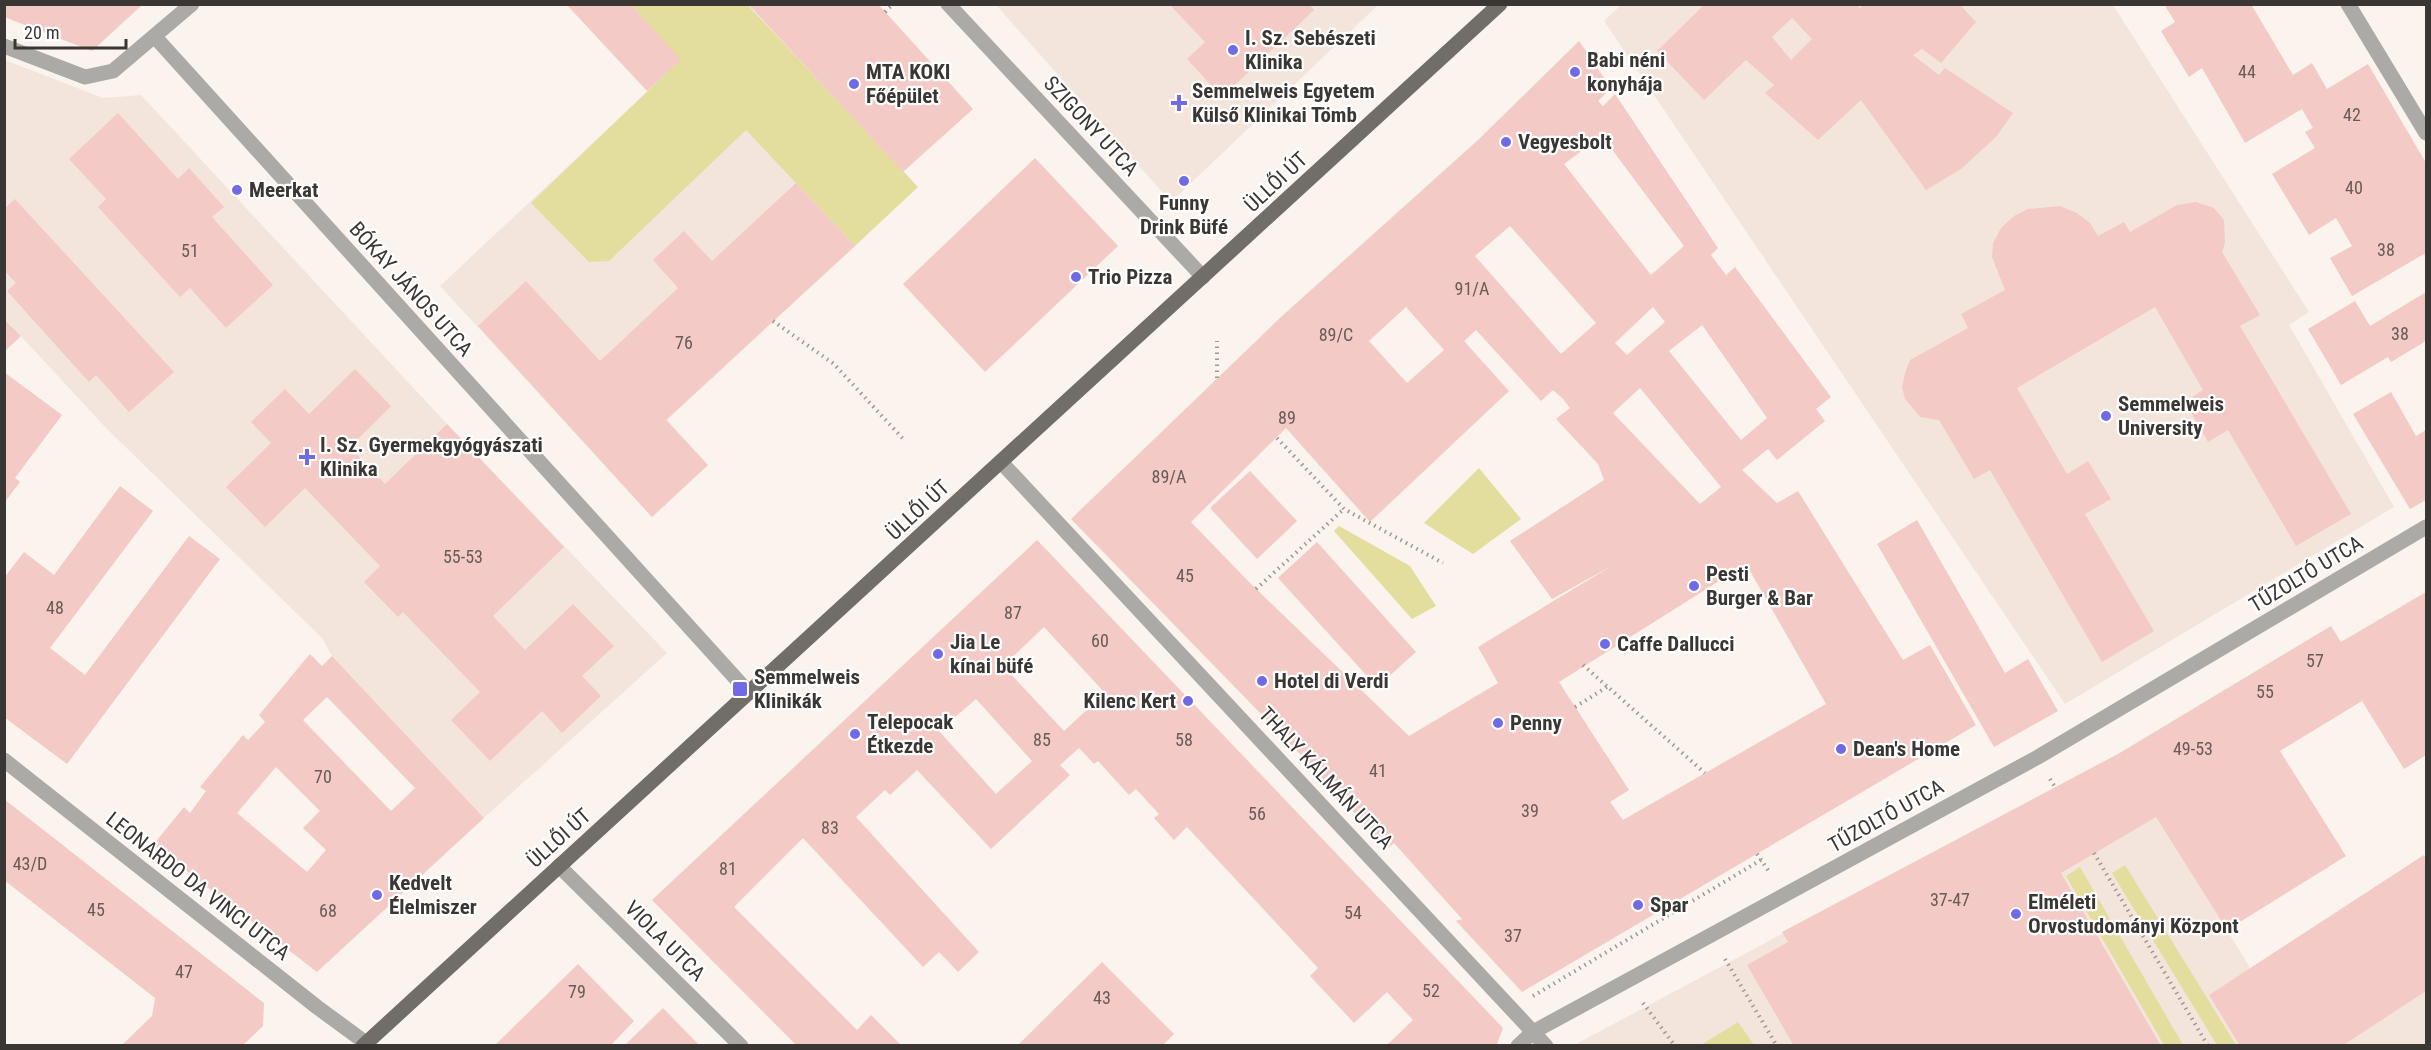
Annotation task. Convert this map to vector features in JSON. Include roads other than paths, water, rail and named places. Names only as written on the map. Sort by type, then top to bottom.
[{"type":"main road","name":"ÜLLŐI ÚT","points":[[365,1044],[1500,4]]},
{"type":"street","points":[[4,46],[85,77],[113,71],[156,38],[192,4]]},
{"type":"street","name":"SZIGONY UTCA","points":[[948,4],[1203,277]]},
{"type":"street","points":[[2348,4],[2427,133]]},
{"type":"street","name":"BÓKAY JÁNOS UTCA","points":[[156,38],[749,693]]},
{"type":"street","name":"THALY KÁLMÁN UTCA","points":[[1001,462],[1546,1046]]},
{"type":"street","name":"TŰZOLTÓ UTCA","points":[[1518,1046],[1533,1032],[2038,757],[2427,527]]},
{"type":"street","name":"LEONARDO DA VINCI UTCA","points":[[4,760],[365,1044]]},
{"type":"street","name":"VIOLA UTCA","points":[[559,866],[741,1046]]},
{"type":"place","name":"I. Sz. Sebészeti Klinika","points":[[1233,50]]},
{"type":"place","name":"Babi néni konyhája","points":[[1575,72]]},
{"type":"place","name":"MTA KOKI Főépület","points":[[854,84]]},
{"type":"place","name":"Semmelweis Egyetem Külső Klinikai Tömb","points":[[1179,103]]},
{"type":"place","name":"Vegyesbolt","points":[[1506,142]]},
{"type":"place","name":"Funny Drink Büfé","points":[[1184,181]]},
{"type":"place","name":"Meerkat","points":[[237,190]]},
{"type":"place","name":"Trio Pizza","points":[[1076,277]]},
{"type":"place","name":"Semmelweis University","points":[[2106,416]]},
{"type":"place","name":"I. Sz. Gyermekgyógyászati Klinika","points":[[307,457]]},
{"type":"place","name":"Pesti Burger & Bar","points":[[1694,586]]},
{"type":"place","name":"Caffe Dallucci","points":[[1605,644]]},
{"type":"place","name":"Jia Le kínai büfé","points":[[938,654]]},
{"type":"place","name":"Hotel di Verdi","points":[[1262,681]]},
{"type":"place","name":"Semmelweis Klinikák","points":[[740,689]]},
{"type":"place","name":"Kilenc Kert","points":[[1188,701]]},
{"type":"place","name":"Penny","points":[[1498,723]]},
{"type":"place","name":"Telepocak Étkezde","points":[[855,734]]},
{"type":"place","name":"Dean's Home","points":[[1841,749]]},
{"type":"place","name":"Kedvelt Élelmiszer","points":[[377,895]]},
{"type":"place","name":"Spar","points":[[1638,905]]},
{"type":"place","name":"Elméleti Orvostudományi Központ","points":[[2016,914]]}]
